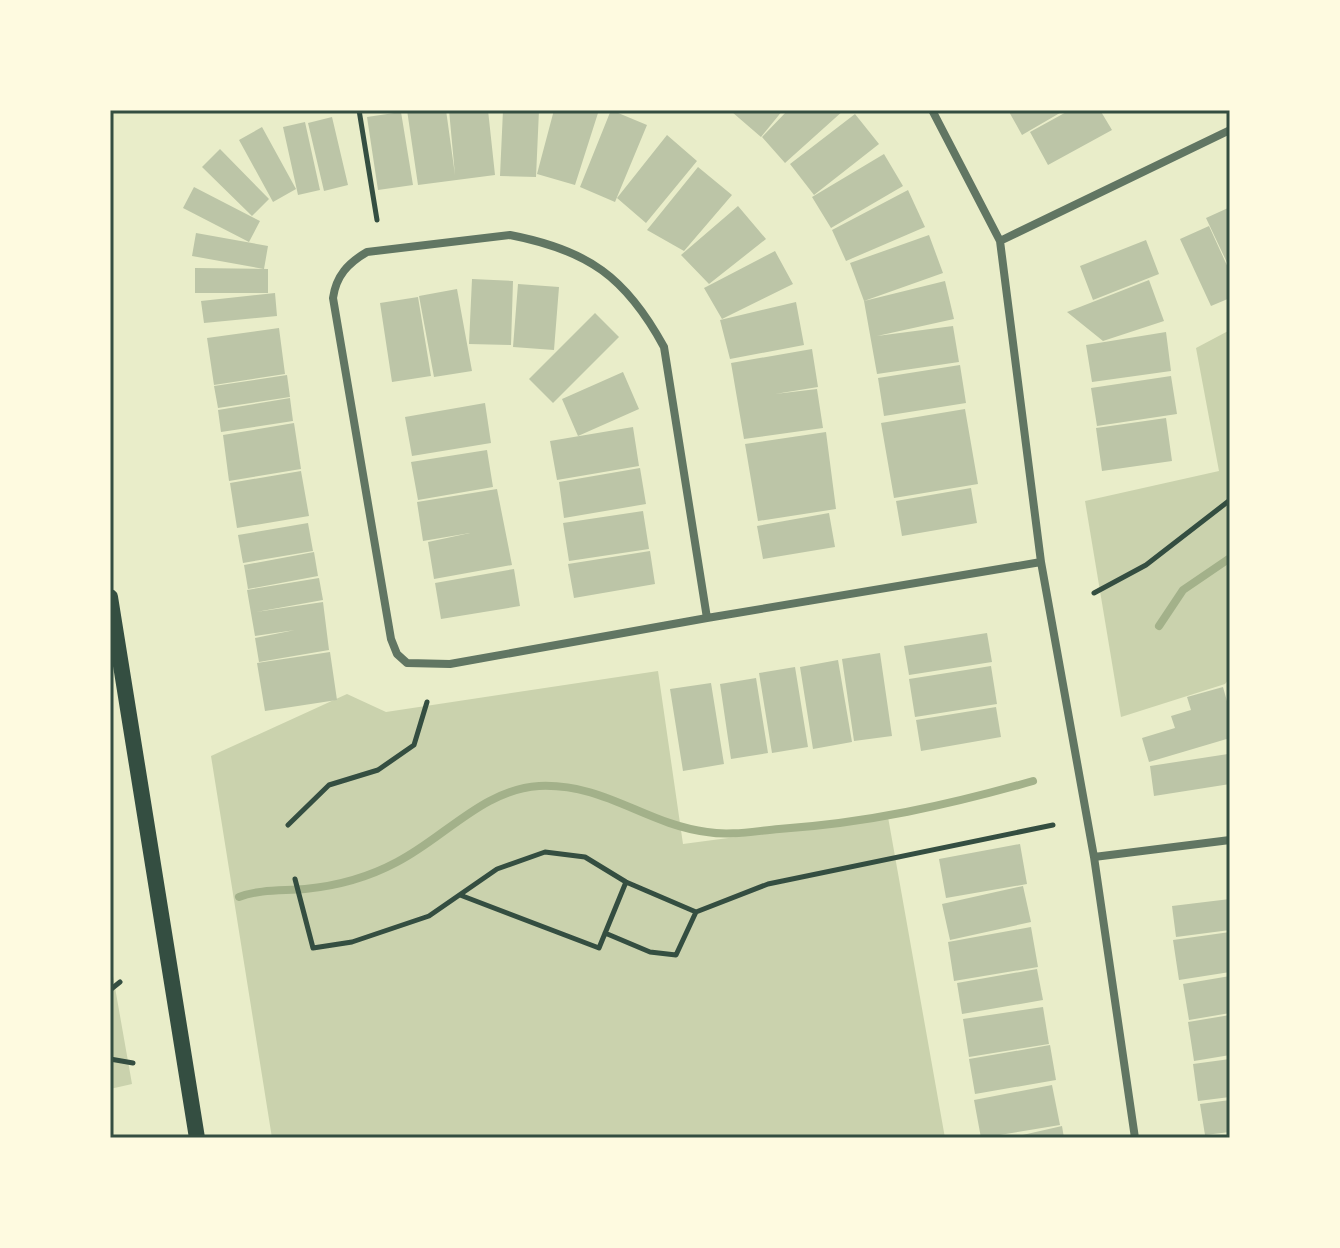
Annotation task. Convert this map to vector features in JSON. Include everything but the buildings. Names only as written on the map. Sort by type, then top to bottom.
[{"type":"main road","points":[[110,597],[197,1138]]},
{"type":"street","points":[[932,110],[1000,241],[1041,562],[1094,857],[1135,1138]]},
{"type":"street","points":[[1000,241],[1230,130]]},
{"type":"street","points":[[707,618],[664,347],[645,312],[621,284],[591,261],[553,243],[510,235],[367,252],[355,259],[335,283],[333,298],[391,639],[397,654],[407,663],[450,664],[1041,562]]},
{"type":"street","points":[[1094,857],[1230,840]]},
{"type":"path","points":[[359,110],[377,220]]},
{"type":"path","points":[[1094,593],[1146,565],[1230,500]]},
{"type":"path","points":[[288,825],[329,785],[378,770],[414,745],[427,702]]},
{"type":"path","points":[[605,933],[650,952],[676,955],[696,912],[768,884],[1053,825]]},
{"type":"path","points":[[295,879],[303,920],[313,948],[352,942],[429,916],[497,869],[545,852],[585,857],[626,882],[696,912]]},
{"type":"path","points":[[459,895],[599,948],[626,882]]},
{"type":"path","points":[[110,990],[120,982]]},
{"type":"path","points":[[110,1059],[133,1063]]},
{"type":"green space","points":[[1230,330],[1230,678],[1225,684],[1121,717],[1085,501],[1219,471],[1196,348]]},
{"type":"green space","points":[[658,671],[683,844],[888,817],[945,1138],[272,1138],[211,756],[347,694],[386,712]]},
{"type":"green space","points":[[110,959],[132,1084],[110,1089]]},
{"type":"waterway","points":[[1159,626],[1183,590],[1230,558]]},
{"type":"waterway","points":[[239,897],[263,891],[329,886],[375,872],[414,852],[482,805],[519,789],[539,786],[584,791],[685,828],[725,834],[876,818],[1033,781]]}]
